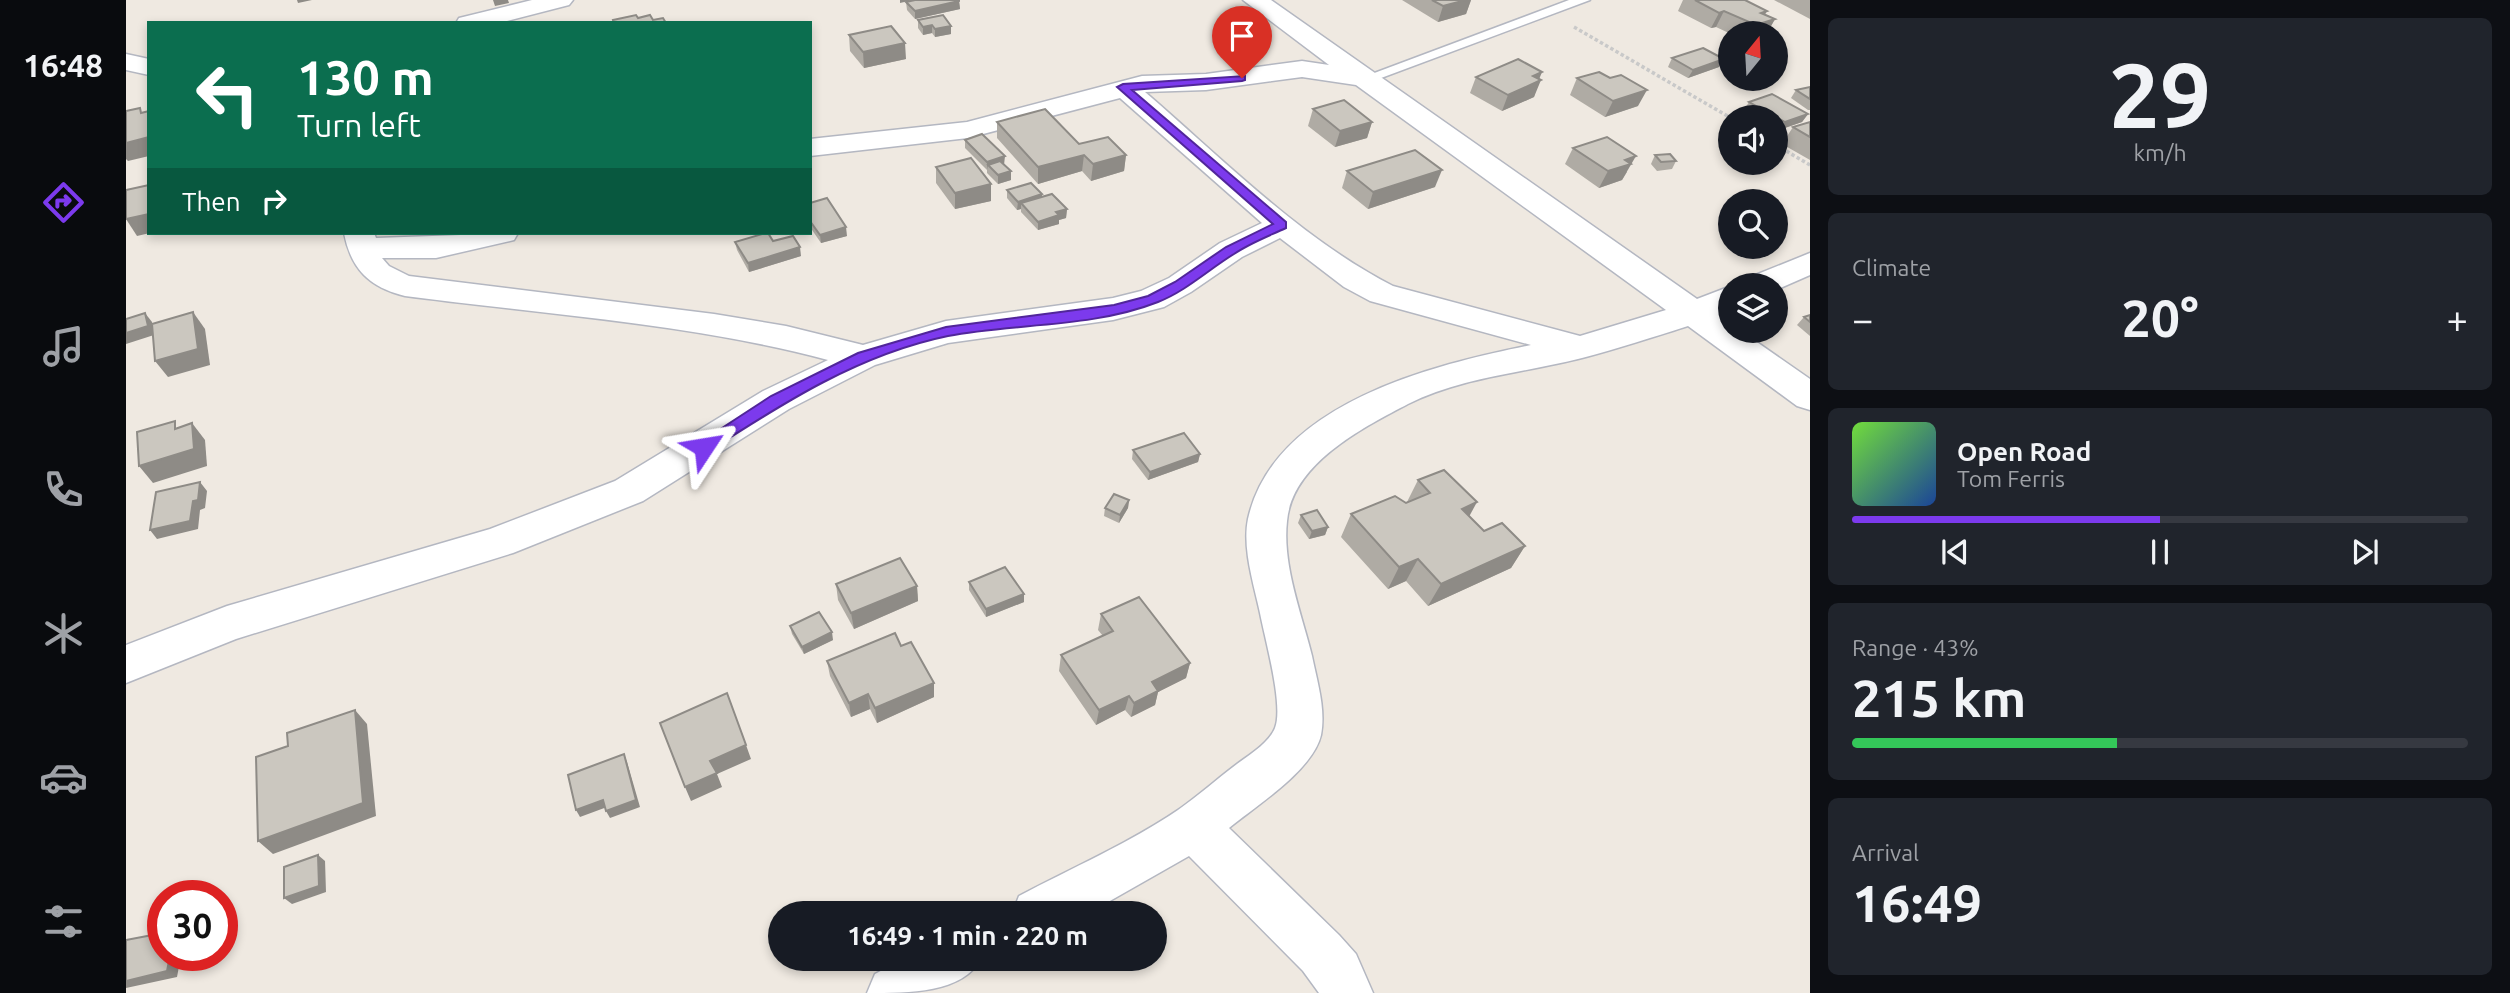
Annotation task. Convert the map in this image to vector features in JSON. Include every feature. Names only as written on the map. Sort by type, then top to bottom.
[{"type":"street","points":[[476,21],[561,0]]},
{"type":"street","points":[[1255,0],[1368,78],[1810,397]]},
{"type":"street","points":[[126,62],[147,67]]},
{"type":"street","points":[[812,148],[968,130],[1123,87],[1206,82],[1302,69],[1368,78]]},
{"type":"street","points":[[1123,87],[1282,225],[1355,280],[1382,293],[1581,347]]},
{"type":"street","points":[[126,664],[227,624],[499,542],[629,491],[776,400],[863,357],[946,332],[1114,309],[1152,299],[1180,285],[1231,250],[1282,225]]},
{"type":"street","points":[[494,235],[436,248],[361,241],[369,267],[383,279],[405,286],[715,325],[786,337],[863,357]]},
{"type":"street","points":[[1787,273],[1810,263]]},
{"type":"street","points":[[1060,901],[1194,827],[1279,759],[1298,735],[1299,698],[1270,564],[1267,521],[1279,485],[1308,450],[1351,420],[1398,394],[1460,372],[1581,347],[1695,313],[1718,303]]},
{"type":"street","points":[[1194,827],[1321,953],[1337,973],[1346,993]]},
{"type":"street","points":[[894,993],[933,971]]},
{"type":"lane","points":[[1368,78],[1546,11],[1583,0]]},
{"type":"path","points":[[1546,11],[1718,110]]},
{"type":"path","points":[[1788,152],[1810,165]]},
{"type":"building","points":[[1432,0],[1466,0],[1443,6]]},
{"type":"building","points":[[1695,0],[1745,0],[1767,11],[1761,13],[1775,19],[1747,21],[1724,11],[1719,13]]},
{"type":"building","points":[[959,1],[915,11],[906,2]]},
{"type":"building","points":[[650,15],[653,20],[663,18],[665,21],[613,21]]},
{"type":"building","points":[[943,15],[951,26],[935,29],[932,25],[923,27],[918,20]]},
{"type":"building","points":[[891,26],[905,43],[863,52],[849,35]]},
{"type":"building","points":[[1703,48],[1718,56],[1718,61],[1693,70],[1672,58]]},
{"type":"building","points":[[1518,59],[1542,72],[1533,76],[1541,80],[1508,95],[1476,77]]},
{"type":"building","points":[[1599,72],[1610,78],[1621,75],[1647,90],[1613,101],[1577,78]]},
{"type":"building","points":[[1810,87],[1810,99],[1796,90]]},
{"type":"building","points":[[1772,94],[1808,114],[1788,121],[1788,105],[1754,105],[1749,102]]},
{"type":"building","points":[[1344,100],[1372,122],[1340,131],[1313,109]]},
{"type":"building","points":[[140,108],[141,113],[147,112],[147,138],[126,143],[126,111]]},
{"type":"building","points":[[1045,109],[1079,144],[1108,137],[1126,155],[1093,164],[1084,155],[1038,167],[997,122]]},
{"type":"building","points":[[1810,122],[1810,137],[1793,127]]},
{"type":"building","points":[[982,134],[1005,156],[987,162],[965,140]]},
{"type":"building","points":[[1607,137],[1636,156],[1625,160],[1631,164],[1608,171],[1573,148]]},
{"type":"building","points":[[1415,150],[1442,170],[1373,192],[1347,171]]},
{"type":"building","points":[[1670,154],[1676,161],[1661,162],[1655,155]]},
{"type":"building","points":[[971,158],[991,184],[955,193],[936,167]]},
{"type":"building","points":[[1000,161],[1011,171],[998,175],[988,165]]},
{"type":"building","points":[[1031,183],[1042,194],[1018,202],[1007,190]]},
{"type":"building","points":[[147,185],[147,214],[126,219],[126,190]]},
{"type":"building","points":[[1052,194],[1067,209],[1056,212],[1059,215],[1038,222],[1021,203]]},
{"type":"building","points":[[827,198],[846,227],[820,235],[812,224],[812,202]]},
{"type":"building","points":[[759,235],[769,235],[773,241],[793,236],[800,247],[748,263],[735,242]]},
{"type":"building","points":[[193,312],[198,349],[155,361],[152,324]]},
{"type":"building","points":[[145,313],[148,326],[126,333],[126,319]]},
{"type":"building","points":[[175,421],[175,429],[192,423],[194,449],[139,466],[137,432]]},
{"type":"building","points":[[1184,433],[1200,454],[1150,472],[1133,450]]},
{"type":"building","points":[[1444,470],[1477,502],[1462,509],[1484,531],[1502,523],[1525,546],[1441,584],[1418,559],[1399,567],[1351,514],[1395,496],[1406,503],[1430,493],[1418,480]]},
{"type":"building","points":[[200,482],[198,500],[193,501],[190,521],[150,530],[156,492]]},
{"type":"building","points":[[1114,494],[1129,500],[1120,515],[1105,508]]},
{"type":"building","points":[[1317,510],[1328,527],[1312,531],[1301,515]]},
{"type":"building","points":[[900,558],[917,586],[851,613],[836,584]]},
{"type":"building","points":[[1005,567],[1024,594],[986,609],[969,582]]},
{"type":"building","points":[[1139,597],[1190,663],[1152,682],[1158,691],[1134,703],[1129,696],[1099,710],[1061,655],[1113,631],[1101,614]]},
{"type":"building","points":[[819,612],[832,632],[802,647],[790,626]]},
{"type":"building","points":[[895,633],[901,646],[911,642],[934,683],[875,708],[868,694],[849,703],[827,661]]},
{"type":"building","points":[[727,693],[746,745],[710,761],[717,773],[685,787],[660,723]]},
{"type":"building","points":[[355,710],[363,803],[258,841],[256,757],[288,746],[287,733]]},
{"type":"building","points":[[624,754],[636,800],[606,811],[603,800],[576,810],[568,775]]},
{"type":"building","points":[[318,855],[319,886],[284,898],[284,867]]},
{"type":"building","points":[[147,936],[147,971],[167,971],[126,981],[126,940]]},
{"type":"route","points":[[704,447],[776,400],[886,348],[946,332],[1114,309],[1152,299],[1180,285],[1252,238],[1282,225],[1123,87],[1242,78]]}]
